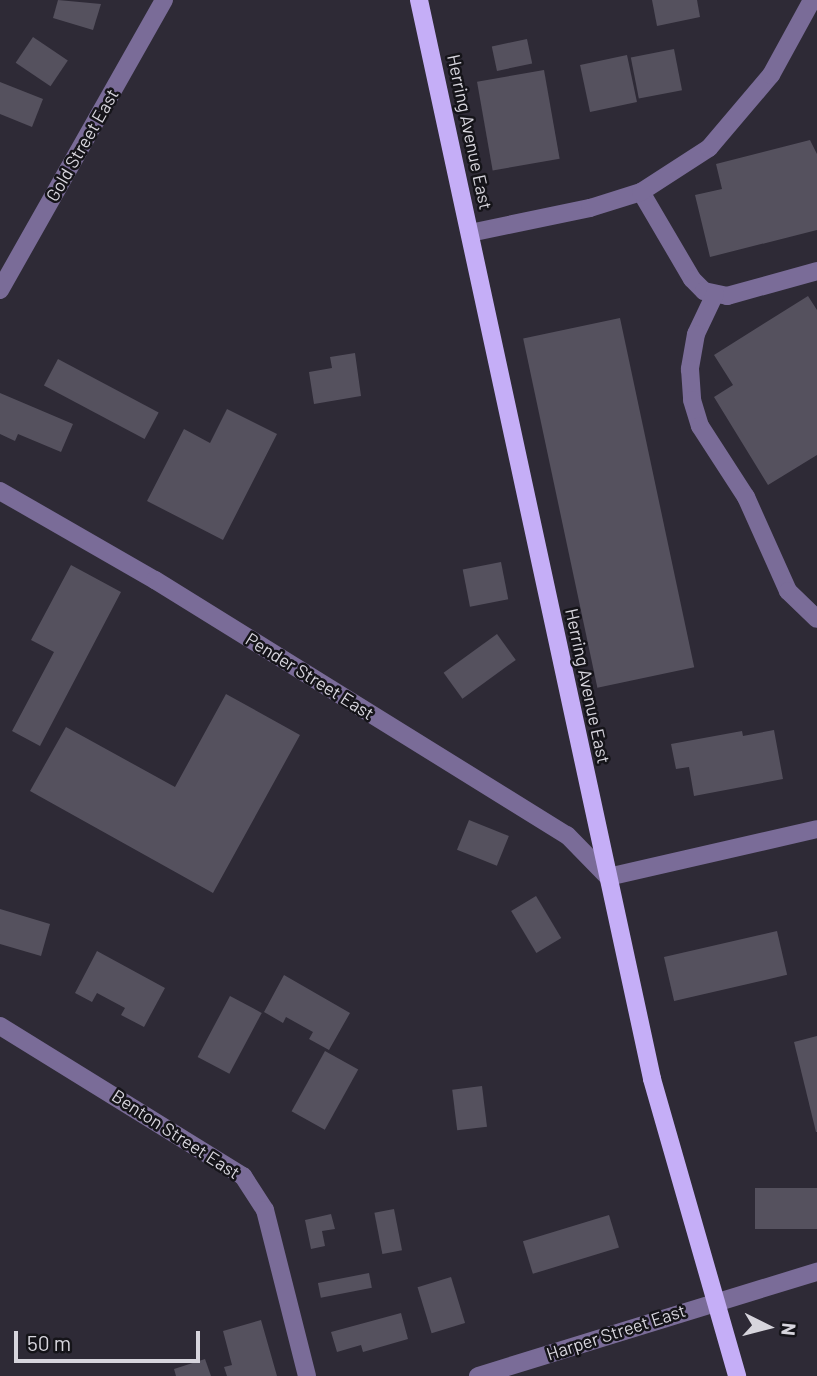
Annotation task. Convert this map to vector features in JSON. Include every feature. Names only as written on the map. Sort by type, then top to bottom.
[{"type":"main road","name":"Herring Avenue East","points":[[419,0],[652,1079],[737,1376]]},
{"type":"street","name":"Gold Street East","points":[[0,290],[164,0]]},
{"type":"street","points":[[470,233],[590,208],[641,192],[709,148],[746,109],[771,75],[812,0]]},
{"type":"street","points":[[641,192],[692,279],[704,291],[727,296],[817,271]]},
{"type":"street","points":[[715,294],[696,334],[690,369],[692,400],[700,426],[746,497],[788,591],[817,619]]},
{"type":"street","name":"Pender Street East","points":[[0,491],[155,580],[567,835],[608,877]]},
{"type":"street","points":[[608,877],[817,830]]},
{"type":"street","name":"Benton Street East","points":[[0,1026],[243,1176],[265,1210],[307,1376]]},
{"type":"street","name":"Harper Street East","points":[[478,1376],[817,1272]]},
{"type":"building","points":[[58,0],[101,4],[93,30],[53,18]]},
{"type":"building","points":[[652,0],[697,0],[700,17],[657,26]]},
{"type":"building","points":[[33,37],[68,60],[50,86],[16,63]]},
{"type":"building","points":[[527,39],[532,63],[497,71],[492,46]]},
{"type":"building","points":[[674,49],[682,90],[639,99],[631,57]]},
{"type":"building","points":[[627,55],[637,102],[590,112],[580,65]]},
{"type":"building","points":[[544,70],[560,159],[493,170],[477,82]]},
{"type":"building","points":[[0,82],[43,99],[32,127],[0,114]]},
{"type":"building","points":[[810,140],[817,154],[817,230],[710,257],[695,195],[722,189],[716,164]]},
{"type":"building","points":[[808,296],[817,310],[817,455],[768,485],[714,397],[733,385],[714,355]]},
{"type":"building","points":[[620,318],[694,667],[597,688],[523,339]]},
{"type":"building","points":[[355,353],[361,396],[314,404],[309,372],[332,368],[330,357]]},
{"type":"building","points":[[58,359],[159,413],[145,439],[44,385]]},
{"type":"building","points":[[0,393],[73,424],[61,452],[18,434],[15,441],[0,434]]},
{"type":"building","points":[[227,409],[277,434],[223,540],[147,501],[184,429],[210,443]]},
{"type":"building","points":[[501,562],[508,599],[470,607],[463,569]]},
{"type":"building","points":[[71,565],[121,592],[40,746],[12,731],[54,652],[31,640]]},
{"type":"building","points":[[497,634],[516,660],[462,699],[444,673]]},
{"type":"building","points":[[226,694],[300,735],[213,893],[30,791],[66,727],[175,787]]},
{"type":"building","points":[[774,730],[783,779],[694,796],[689,767],[676,769],[671,744],[742,731],[743,736]]},
{"type":"building","points":[[469,820],[509,836],[497,866],[457,850]]},
{"type":"building","points":[[536,896],[561,938],[536,953],[511,911]]},
{"type":"building","points":[[0,909],[50,924],[41,956],[0,944]]},
{"type":"building","points":[[777,931],[787,975],[674,1001],[664,957]]},
{"type":"building","points":[[97,951],[165,988],[144,1027],[121,1015],[125,1008],[97,993],[92,1002],[75,993]]},
{"type":"building","points":[[284,975],[350,1013],[329,1050],[309,1039],[313,1032],[286,1017],[283,1023],[264,1012]]},
{"type":"building","points":[[230,996],[262,1013],[229,1074],[198,1057]]},
{"type":"building","points":[[817,1036],[817,1132],[816,1132],[794,1042]]},
{"type":"building","points":[[325,1051],[358,1069],[325,1130],[292,1111]]},
{"type":"building","points":[[482,1086],[487,1127],[457,1130],[452,1090]]},
{"type":"building","points":[[755,1188],[817,1188],[817,1229],[755,1229]]},
{"type":"building","points":[[394,1209],[402,1250],[382,1254],[374,1213]]},
{"type":"building","points":[[331,1214],[335,1229],[322,1231],[325,1246],[311,1249],[305,1220]]},
{"type":"building","points":[[609,1215],[619,1248],[533,1274],[523,1241]]},
{"type":"building","points":[[369,1273],[372,1288],[321,1298],[318,1283]]},
{"type":"building","points":[[451,1277],[465,1323],[432,1333],[418,1287]]},
{"type":"building","points":[[401,1313],[408,1339],[363,1352],[361,1345],[337,1352],[331,1332]]},
{"type":"building","points":[[261,1320],[277,1376],[227,1376],[224,1367],[232,1365],[223,1331]]},
{"type":"building","points":[[205,1359],[211,1376],[176,1376],[174,1369]]}]
